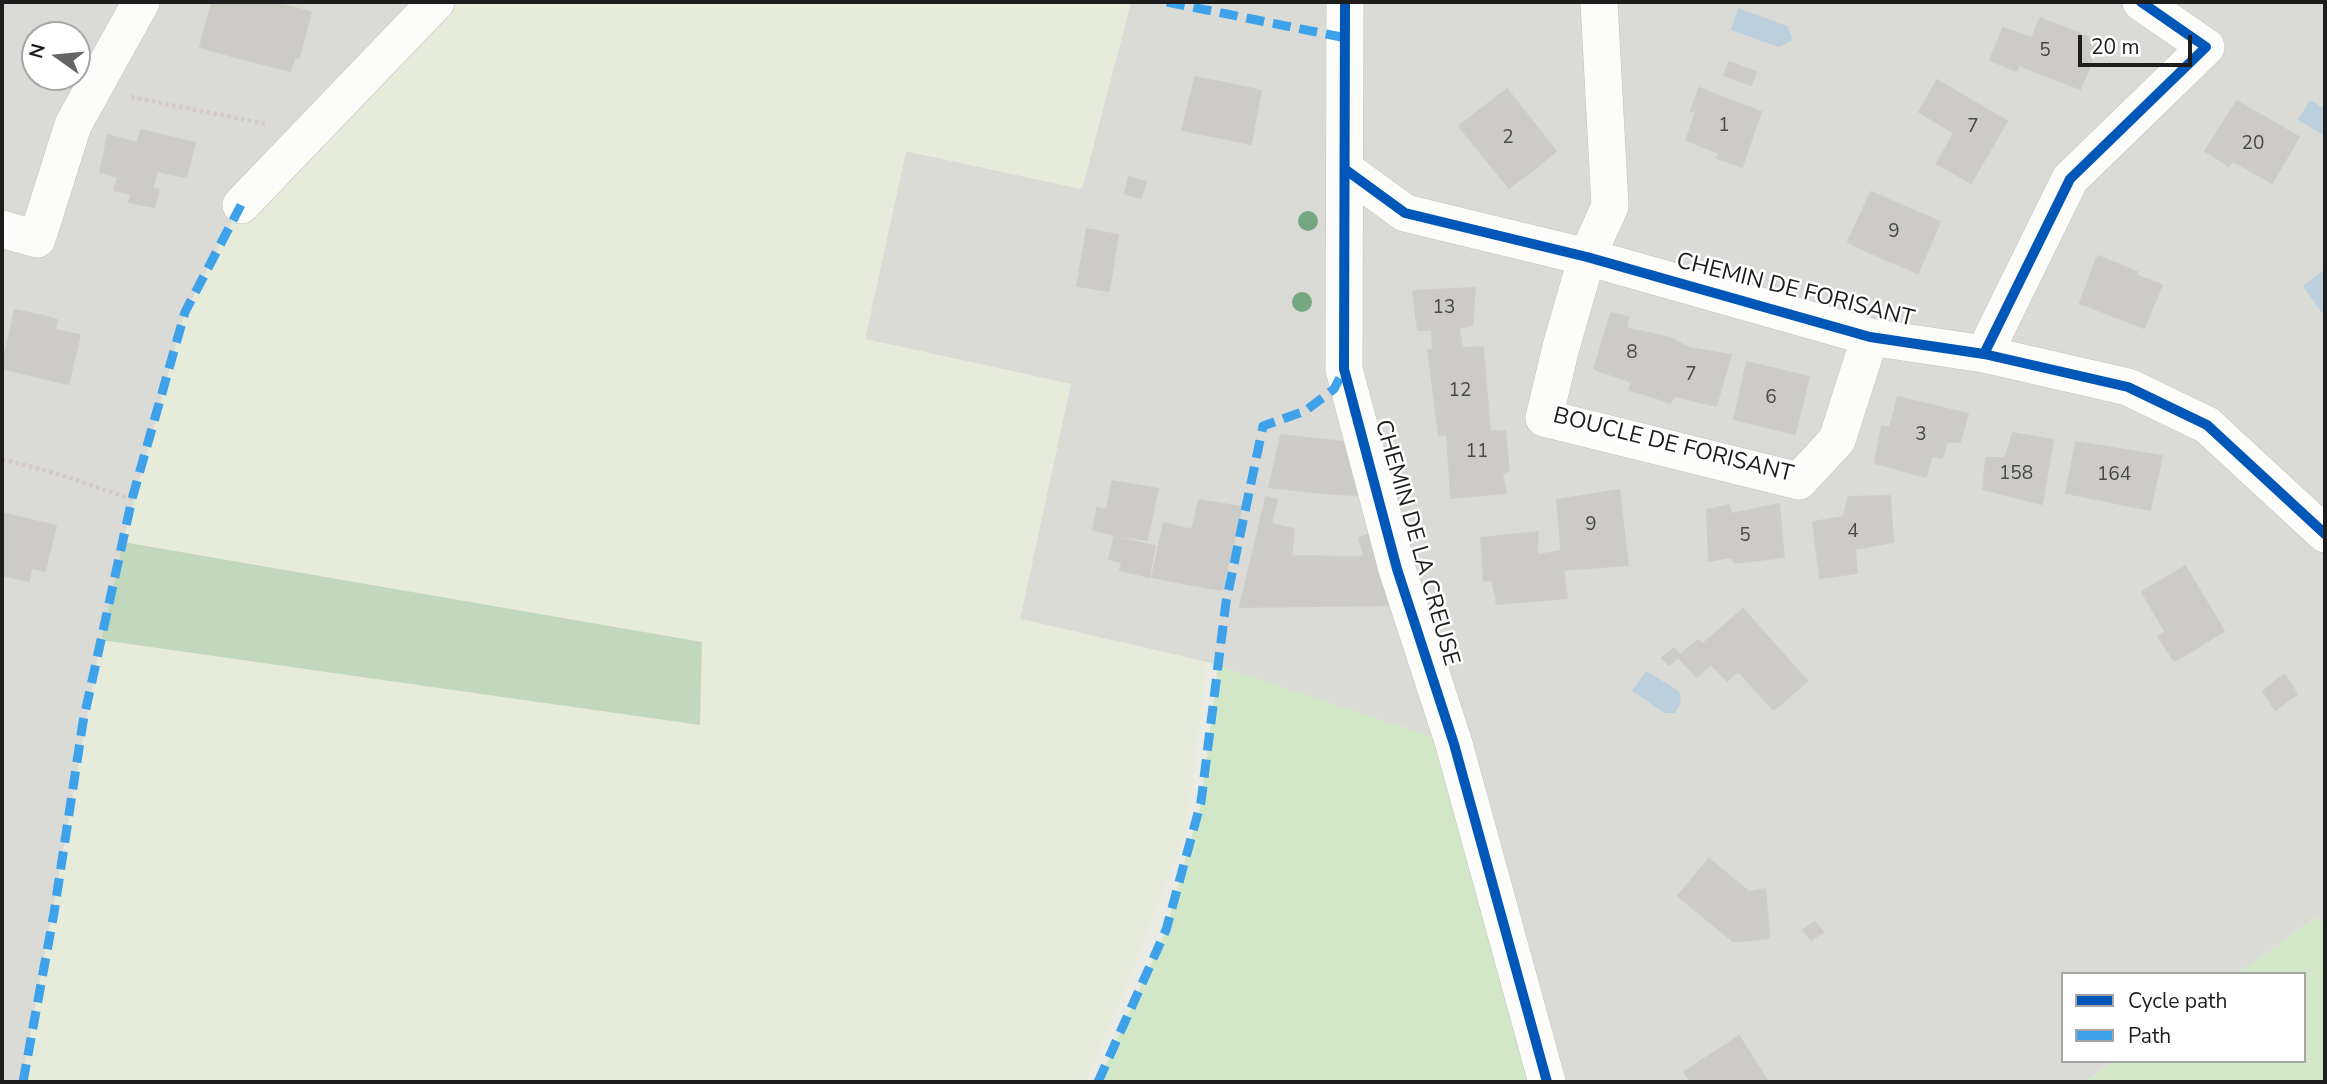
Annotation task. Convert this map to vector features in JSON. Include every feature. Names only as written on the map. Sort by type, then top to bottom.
[{"type":"street","points":[[2,229],[37,239],[73,125],[141,2]]},
{"type":"street","points":[[241,205],[436,2]]},
{"type":"street","name":"CHEMIN DE LA CREUSE","points":[[1346,2],[1345,369],[1397,569],[1454,744],[1546,1082]]},
{"type":"street","points":[[1587,257],[1610,206],[1598,2]]},
{"type":"street","points":[[1984,354],[2070,179],[2206,47],[2141,2]]},
{"type":"street","name":"CHEMIN DE FORISANT","points":[[1346,170],[1405,213],[1587,257],[1870,337],[1984,354],[2129,387],[2207,425],[2325,534]]},
{"type":"street","name":"BOUCLE DE FORISANT","points":[[1587,257],[1544,418],[1799,481],[1837,440],[1870,337]]},
{"type":"path","points":[[93,89],[270,125],[299,143]]},
{"type":"path","points":[[2,459],[55,473],[132,499]]},
{"type":"shaded area","points":[[2,2],[436,2],[185,312],[123,542],[101,640],[22,1082],[2,1082]]},
{"type":"shaded area","points":[[1131,2],[2325,2],[2325,927],[2316,917],[2240,972],[2061,972],[2061,1063],[2111,1063],[2085,1082],[1547,1082],[1454,744],[1207,662],[1020,619],[1070,384],[865,339],[906,151],[1082,189]]},
{"type":"green space","points":[[436,2],[1131,2],[1082,189],[906,151],[865,339],[1071,384],[1020,619],[1207,662],[1186,832],[1113,1020],[1085,1082],[22,1082],[101,640],[700,724],[702,642],[123,542],[185,312],[241,205]]},
{"type":"green space","points":[[123,542],[702,642],[700,725],[101,640]]},
{"type":"green space","points":[[1218,665],[1454,744],[1547,1082],[1098,1082],[1166,930],[1201,802]]},
{"type":"green space","points":[[2316,917],[2325,927],[2325,1082],[2085,1082],[2111,1063],[2306,1063],[2306,972],[2240,972]]},
{"type":"water","points":[[1738,8],[1787,26],[1791,41],[1779,47],[1731,30]]},
{"type":"water","points":[[2310,100],[2325,109],[2325,136],[2298,120]]},
{"type":"water","points":[[2325,269],[2325,317],[2303,286]]},
{"type":"water","points":[[1646,671],[1679,691],[1681,702],[1675,713],[1665,713],[1632,691]]},
{"type":"building","points":[[212,2],[272,2],[311,12],[299,58],[272,51],[271,57],[243,49],[239,58],[200,47]]},
{"type":"building","points":[[2040,18],[2100,42],[2080,89],[2019,65],[2016,71],[1990,60],[2003,28],[2032,38]]},
{"type":"building","points":[[243,49],[271,57],[272,51],[295,58],[290,71],[239,58]]},
{"type":"building","points":[[1729,62],[1741,67],[1736,80],[1724,75]]},
{"type":"building","points":[[1741,67],[1756,72],[1751,85],[1736,80]]},
{"type":"building","points":[[1195,77],[1254,89],[1249,115],[1256,116],[1251,144],[1182,130]]},
{"type":"building","points":[[1937,80],[2007,121],[1971,183],[1937,164],[1954,133],[1919,112]]},
{"type":"building","points":[[1699,88],[1761,112],[1742,167],[1717,158],[1719,153],[1686,140],[1696,112],[1691,111]]},
{"type":"building","points":[[1254,89],[1261,91],[1256,116],[1249,115]]},
{"type":"building","points":[[1507,89],[1556,151],[1533,170],[1520,154],[1497,173],[1459,126]]},
{"type":"building","points":[[2237,101],[2299,137],[2272,183],[2233,161],[2229,166],[2205,151]]},
{"type":"building","points":[[141,130],[195,143],[186,177],[157,171],[149,199],[114,190],[118,177],[100,172],[108,135],[137,143]]},
{"type":"building","points":[[1520,154],[1533,170],[1509,188],[1497,173]]},
{"type":"building","points":[[1129,177],[1146,182],[1141,198],[1125,194]]},
{"type":"building","points":[[153,188],[159,190],[154,207],[129,202],[131,194],[149,199]]},
{"type":"building","points":[[1871,192],[1940,222],[1921,266],[1875,245],[1871,253],[1848,242]]},
{"type":"building","points":[[1087,229],[1118,235],[1109,291],[1077,286]]},
{"type":"building","points":[[1875,245],[1921,266],[1918,273],[1871,253]]},
{"type":"building","points":[[2098,256],[2137,272],[2133,283],[2093,268]]},
{"type":"building","points":[[2093,268],[2133,283],[2136,275],[2162,285],[2144,328],[2080,303]]},
{"type":"building","points":[[1475,288],[1472,325],[1459,328],[1462,348],[1433,350],[1432,330],[1418,330],[1413,291]]},
{"type":"building","points":[[15,310],[44,316],[40,327],[80,335],[70,377],[44,371],[42,378],[2,368]]},
{"type":"building","points":[[1611,313],[1628,317],[1626,328],[1670,338],[1651,396],[1629,390],[1632,382],[1594,369]]},
{"type":"building","points":[[44,316],[57,320],[55,329],[40,327]]},
{"type":"building","points":[[1670,338],[1689,348],[1731,355],[1716,406],[1675,396],[1670,403],[1651,396]]},
{"type":"building","points":[[1483,347],[1490,432],[1439,435],[1428,350]]},
{"type":"building","points":[[1747,362],[1809,377],[1795,434],[1734,419]]},
{"type":"building","points":[[44,371],[70,377],[68,384],[42,378]]},
{"type":"building","points":[[1898,397],[1968,414],[1960,442],[1947,442],[1942,458],[1932,456],[1926,477],[1875,463],[1882,426],[1890,428]]},
{"type":"building","points":[[1505,431],[1509,470],[1502,474],[1506,493],[1451,498],[1447,434]]},
{"type":"building","points":[[2013,433],[2053,440],[2042,504],[1983,489],[1986,458],[2005,458]]},
{"type":"building","points":[[1281,435],[1316,439],[1313,492],[1269,487]]},
{"type":"building","points":[[1316,439],[1336,441],[1337,494],[1313,492]]},
{"type":"building","points":[[1336,441],[1348,443],[1361,495],[1337,494]]},
{"type":"building","points":[[2076,442],[2162,456],[2150,510],[2066,493]]},
{"type":"building","points":[[1112,481],[1130,484],[1120,536],[1093,530],[1097,508],[1107,510]]},
{"type":"building","points":[[1130,484],[1158,489],[1147,540],[1120,536]]},
{"type":"building","points":[[1619,490],[1628,565],[1563,570],[1557,500]]},
{"type":"building","points":[[1890,496],[1893,542],[1855,549],[1857,573],[1820,578],[1813,522],[1844,517],[1848,497]]},
{"type":"building","points":[[1266,497],[1277,500],[1271,524],[1294,529],[1290,570],[1355,567],[1354,557],[1380,554],[1396,605],[1240,607]]},
{"type":"building","points":[[1199,500],[1242,507],[1222,590],[1187,584],[1195,551],[1159,545],[1164,523],[1192,530]]},
{"type":"building","points":[[1779,504],[1784,557],[1735,563],[1731,557],[1709,561],[1707,510],[1729,505],[1731,514]]},
{"type":"building","points":[[2,513],[56,526],[45,571],[2,562]]},
{"type":"building","points":[[1538,532],[1537,555],[1561,551],[1567,598],[1497,604],[1492,580],[1484,581],[1481,538]]},
{"type":"building","points":[[1373,533],[1380,554],[1364,555],[1359,538]]},
{"type":"building","points":[[1114,537],[1155,546],[1149,577],[1120,570],[1122,562],[1109,559]]},
{"type":"building","points":[[1159,545],[1195,551],[1187,584],[1152,577]]},
{"type":"building","points":[[1292,556],[1354,557],[1355,567],[1290,570]]},
{"type":"building","points":[[2,562],[31,569],[29,581],[2,575]]},
{"type":"building","points":[[2185,566],[2224,631],[2187,654],[2171,628],[2165,631],[2142,592]]},
{"type":"building","points":[[1743,609],[1807,681],[1774,710],[1738,671],[1727,681],[1711,664],[1697,677],[1678,657],[1669,665],[1662,658],[1674,648],[1680,655],[1698,640],[1703,644]]},
{"type":"building","points":[[2171,628],[2187,654],[2174,661],[2158,636]]},
{"type":"building","points":[[2285,675],[2297,694],[2290,699],[2278,679]]},
{"type":"building","points":[[2278,679],[2290,699],[2275,710],[2263,691]]},
{"type":"building","points":[[1709,859],[1749,892],[1765,889],[1769,931],[1741,934],[1741,941],[1733,941],[1678,896]]},
{"type":"building","points":[[1815,922],[1823,932],[1811,940],[1803,930]]},
{"type":"building","points":[[1769,931],[1769,938],[1741,941],[1741,934]]},
{"type":"building","points":[[1739,1036],[1768,1082],[1691,1082],[1684,1072]]},
{"type":"marked path","points":[[1167,2],[1346,38]]},
{"type":"marked path","points":[[23,1082],[54,913],[83,722],[132,499],[185,312],[241,205]]},
{"type":"marked path","points":[[1098,1082],[1166,930],[1201,802],[1226,602],[1263,426],[1305,411],[1334,389],[1344,370]]},
{"type":"cycle path","points":[[1345,2],[1344,369],[1397,569],[1454,744],[1547,1082]]},
{"type":"cycle path","points":[[1984,354],[2070,179],[2206,47],[2141,2]]},
{"type":"cycle path","points":[[1346,170],[1405,213],[1587,257],[1870,337],[1984,354],[2128,387],[2207,425],[2325,534]]}]
